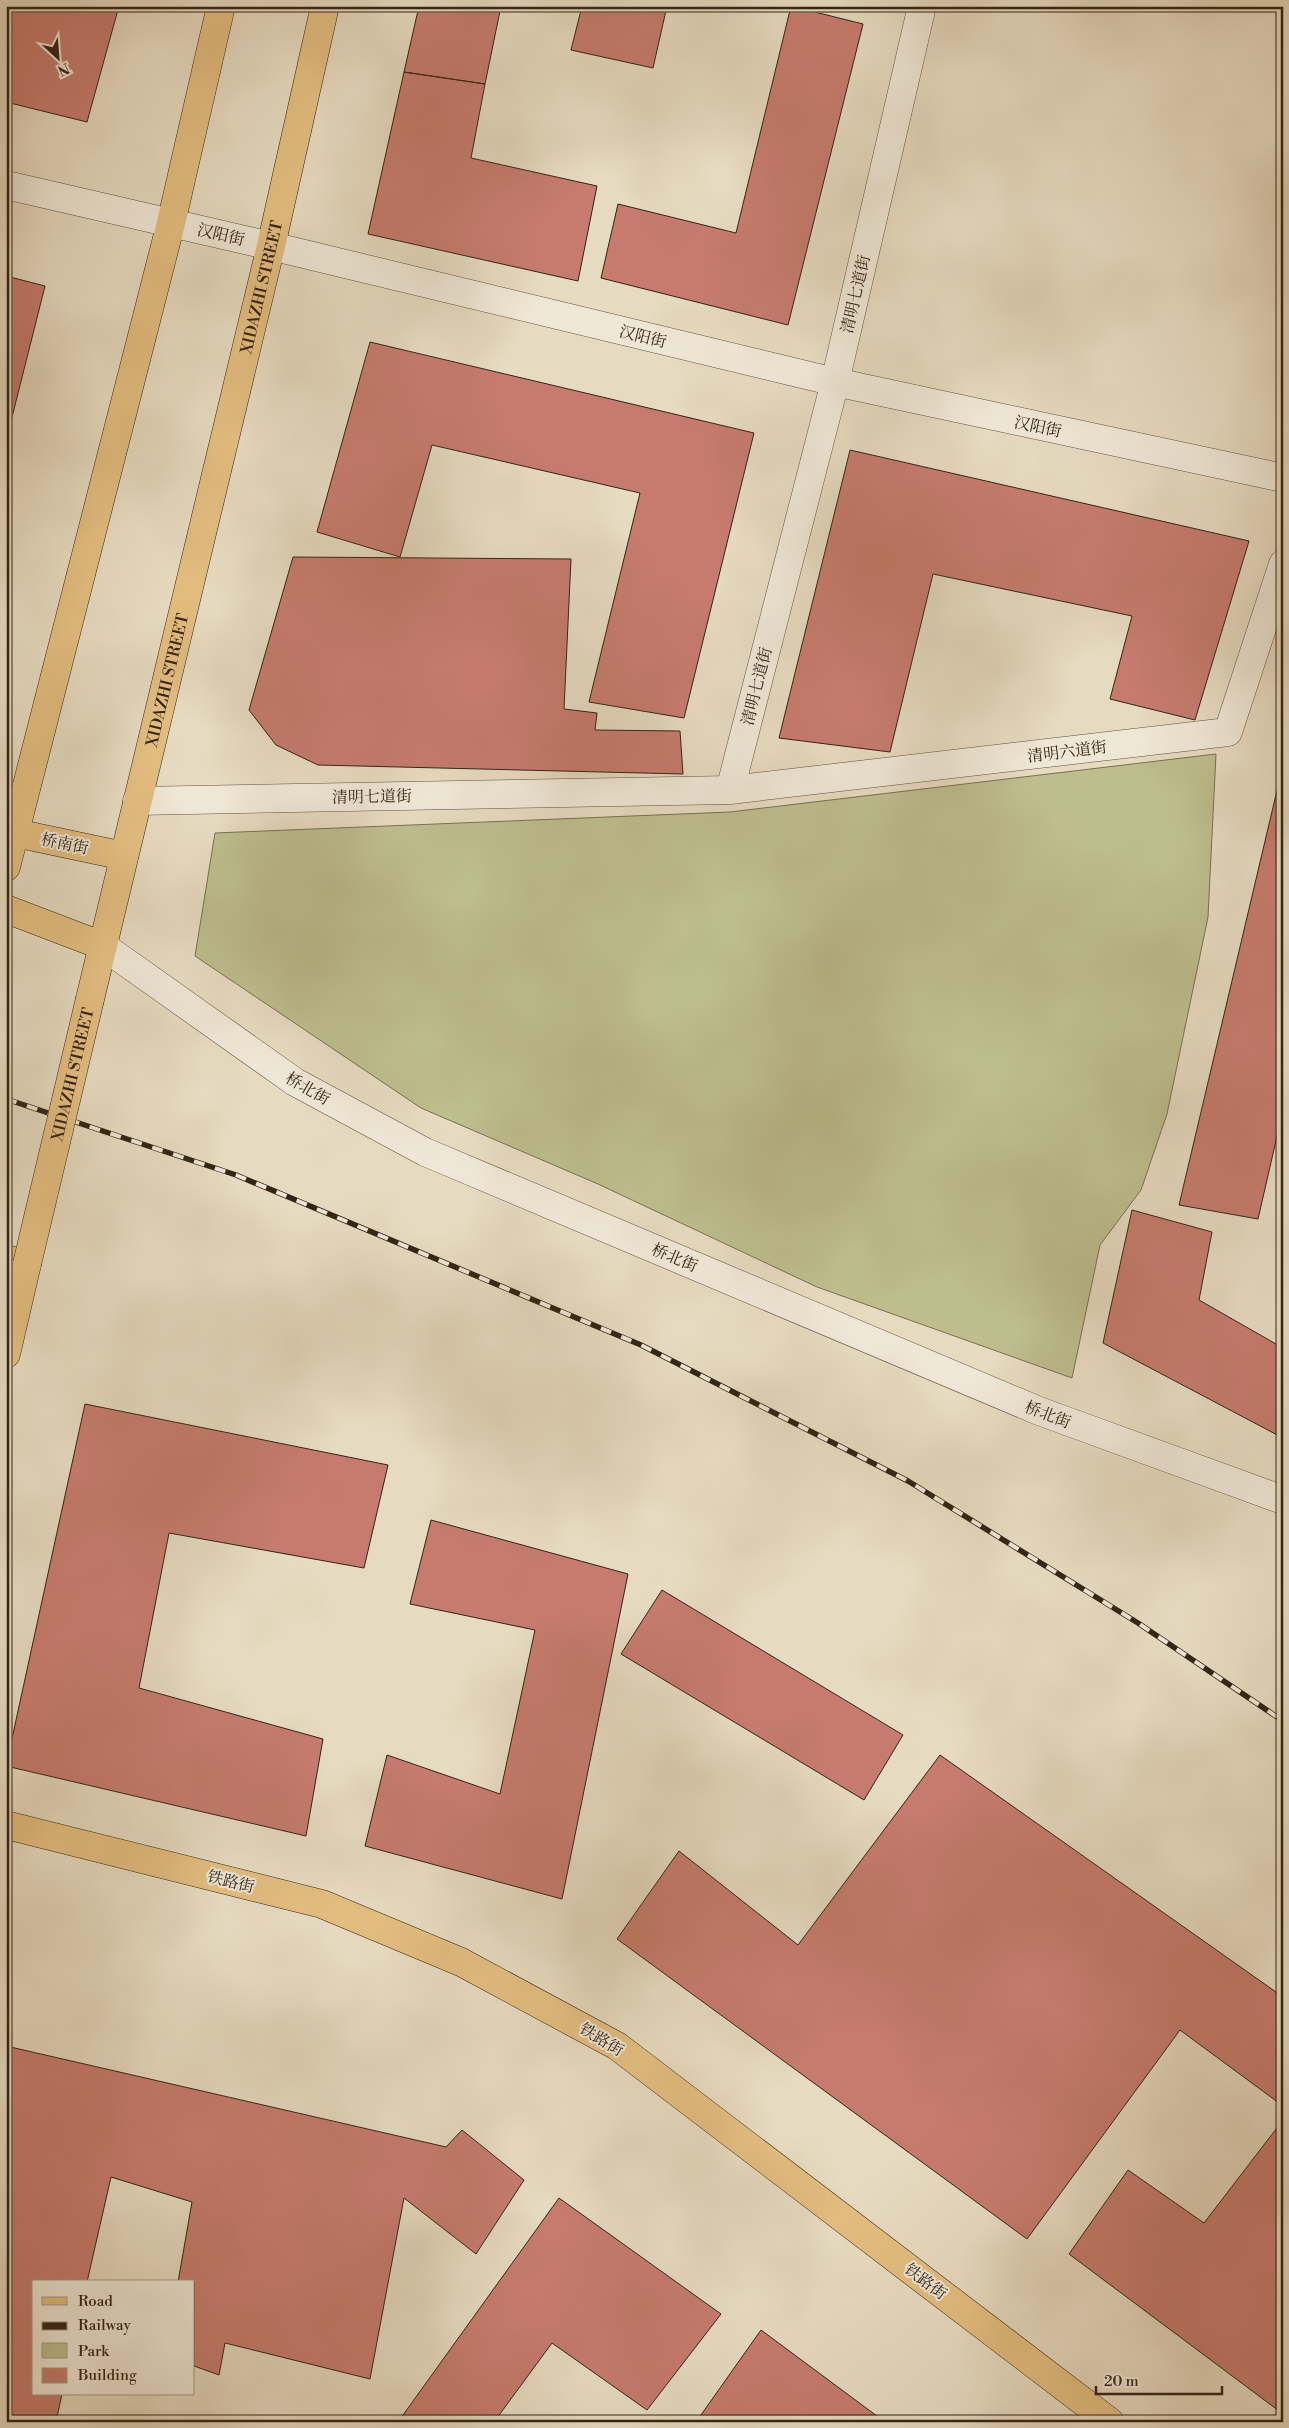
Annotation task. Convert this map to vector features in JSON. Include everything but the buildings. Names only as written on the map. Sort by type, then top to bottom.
[{"type":"main road","points":[[6,867],[10,831],[171,223],[221,6]]},
{"type":"main road","name":"XIDAZHI STREET","points":[[6,1354],[17,1261],[90,999],[272,246],[325,6]]},
{"type":"main road","name":"桥南街","points":[[10,831],[124,856]]},
{"type":"main road","points":[[6,909],[103,946]]},
{"type":"main road","name":"铁路街","points":[[6,1826],[322,1904],[461,1962],[617,2046],[1110,2422]]},
{"type":"street","name":"清明七道街","points":[[137,801],[730,790],[835,382],[922,6]]},
{"type":"street","name":"汉阳街","points":[[6,185],[272,246],[835,382],[1283,478]]},
{"type":"street","name":"清明六道街","points":[[730,790],[1228,732],[1283,564]]},
{"type":"street","name":"桥北街","points":[[103,946],[295,1082],[425,1152],[1039,1411],[1283,1500]]},
{"type":"green space","points":[[1216,754],[1208,917],[1167,1114],[1141,1190],[1100,1245],[1072,1378],[817,1287],[598,1184],[421,1108],[195,956],[215,833],[730,812]]},
{"type":"railway","points":[[6,1099],[236,1175],[641,1345],[908,1481],[1138,1623],[1283,1721]]}]
